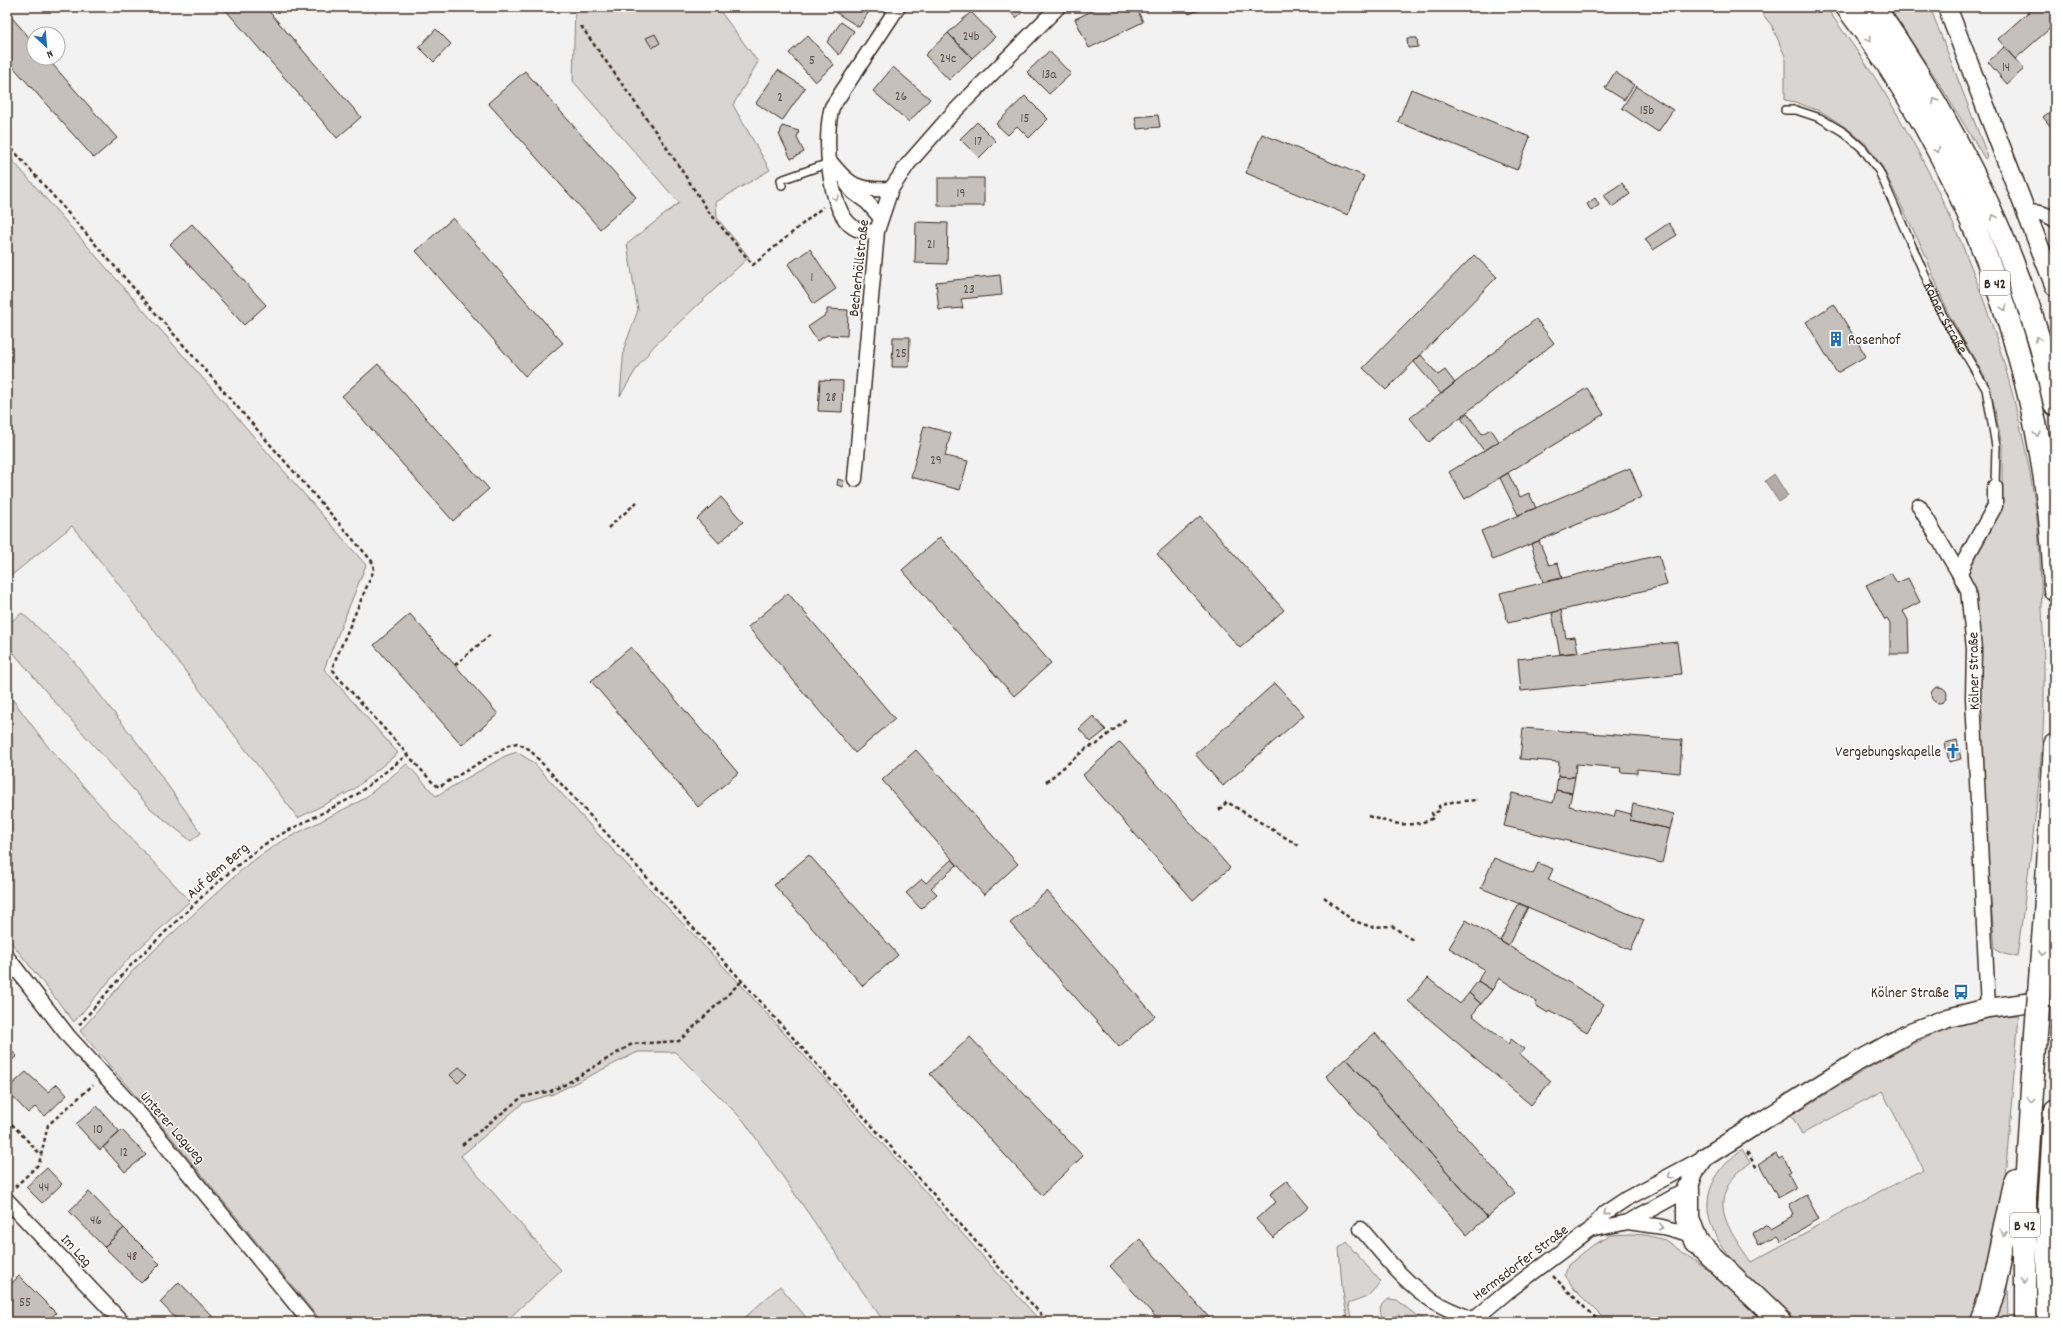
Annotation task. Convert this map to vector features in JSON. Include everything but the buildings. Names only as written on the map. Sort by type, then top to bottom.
[{"type":"highway","name":"B 42","points":[[1847,7],[1885,61],[1938,152],[1973,227],[2000,297],[2016,348],[2038,443],[2051,531],[2055,590]]},
{"type":"highway","name":"B 42","points":[[1874,7],[1921,78],[1946,120],[1990,208],[2026,300],[2041,347],[2055,404]]},
{"type":"highway","name":"B 42","points":[[2025,1322],[2025,1199],[2046,900],[2055,745]]},
{"type":"highway","name":"B 42","points":[[2049,1322],[2048,1245],[2055,1110]]},
{"type":"highway","points":[[1982,1322],[1992,1295],[2014,1188],[2029,1128]]},
{"type":"highway","points":[[1688,1189],[1687,1209],[1693,1235],[1704,1250],[1780,1322]]},
{"type":"street","points":[[877,231],[863,232],[852,227],[841,212],[829,162],[828,132],[832,107],[898,7]]},
{"type":"street","name":"Becherhöllstraße","points":[[855,479],[877,231],[880,217],[891,189],[908,164],[951,115],[1058,7]]},
{"type":"street","points":[[1947,7],[2028,213],[2055,287]]},
{"type":"street","points":[[829,162],[853,192],[867,202],[880,217]]},
{"type":"street","points":[[844,180],[870,190],[891,189]]},
{"type":"street","points":[[2028,213],[2037,211],[2055,220]]},
{"type":"street","name":"Kölner Straße","points":[[1960,575],[1964,560],[1995,506],[1995,487]]},
{"type":"street","name":"Kölner Straße","points":[[1919,506],[1968,590],[1974,649],[1973,698],[1988,1008]]},
{"type":"street","name":"Unterer Lagweg","points":[[7,957],[69,1037],[145,1120],[310,1322]]},
{"type":"street","points":[[1688,1189],[1694,1172],[1705,1157],[1853,1064],[1913,1031],[1948,1018],[1988,1008],[2055,999]]},
{"type":"street","name":"Hermsdorfer Straße","points":[[1472,1321],[1590,1230],[1605,1213],[1626,1199],[1705,1157]]},
{"type":"street","name":"Hermsdorfer Straße","points":[[1626,1199],[1661,1190],[1688,1189]]},
{"type":"street","name":"Hermsdorfer Straße","points":[[1590,1230],[1628,1222],[1688,1189]]},
{"type":"street","name":"Im Lag","points":[[10,1195],[122,1322]]},
{"type":"street","name":"Hermsdorfer Straße","points":[[1628,1222],[1656,1226],[1693,1235]]},
{"type":"street","points":[[1361,1229],[1402,1276],[1420,1292],[1446,1308],[1472,1321]]},
{"type":"lane","name":"Kölner Straße","points":[[1785,110],[1796,110],[1820,118],[1845,133],[1863,150],[1879,171],[1942,314],[1986,389],[1996,446],[1995,487]]},
{"type":"lane","points":[[782,185],[781,180],[829,162]]},
{"type":"path","points":[[581,26],[665,145],[709,212],[753,265],[836,196]]},
{"type":"path","points":[[7,143],[371,560],[374,565],[373,572],[334,663],[334,670],[433,783],[439,786],[509,745],[517,743],[529,749],[742,981],[1048,1322]]},
{"type":"path","points":[[608,528],[637,502]]},
{"type":"path","points":[[455,665],[491,634]]},
{"type":"path","points":[[1046,782],[1088,746],[1096,745],[1126,719]]},
{"type":"path","name":"Auf dem Berg","points":[[69,1037],[132,964],[207,892],[246,858],[272,839],[355,796],[408,754]]},
{"type":"path","points":[[1368,816],[1392,824],[1419,825],[1434,818],[1432,813],[1440,811],[1439,806],[1452,802],[1478,800]]},
{"type":"path","points":[[1219,810],[1227,802],[1301,846]]},
{"type":"path","points":[[1324,897],[1352,920],[1371,927],[1392,926],[1414,941]]},
{"type":"path","points":[[462,1145],[522,1097],[551,1090],[564,1085],[632,1044],[679,1041],[742,981]]},
{"type":"path","points":[[10,1195],[39,1164],[48,1125],[103,1075]]},
{"type":"path","points":[[7,1119],[41,1155]]},
{"type":"path","points":[[1748,1154],[1758,1170]]},
{"type":"path","points":[[1543,1266],[1599,1322]]},
{"type":"path","points":[[1286,1322],[1292,1317],[1296,1322]]},
{"type":"shaded area","points":[[575,7],[717,7],[758,62],[733,105],[770,170],[716,202],[717,218],[749,257],[654,346],[639,365],[620,396],[624,348],[638,310],[627,244],[679,203],[573,81]]},
{"type":"shaded area","points":[[1757,7],[1826,7],[1869,69],[1919,153],[1942,199],[1982,295],[2013,395],[2025,446],[2038,524],[2044,670],[2043,732],[2038,789],[2017,957],[2004,954],[1995,949],[1983,812],[1980,717],[1981,649],[1975,587],[1967,574],[2002,509],[2002,445],[1990,386],[1947,311],[1925,254],[1883,168],[1867,145],[1848,129],[1822,112],[1785,100],[1785,56],[1772,26]]},
{"type":"shaded area","points":[[1889,7],[1930,7],[1988,157],[1985,159],[1939,83]]},
{"type":"shaded area","points":[[7,154],[366,565],[324,669],[398,753],[353,790],[298,818],[113,577],[72,526],[7,579]]},
{"type":"shaded area","points":[[1774,474],[1788,496],[1779,502],[1765,481]]},
{"type":"shaded area","points":[[22,613],[72,659],[143,750],[201,833],[191,841],[150,808],[54,701],[7,645],[7,625]]},
{"type":"shaded area","points":[[7,692],[49,748],[190,901],[129,958],[74,1022],[7,937]]},
{"type":"shaded area","points":[[517,752],[534,763],[597,833],[743,987],[1041,1322],[884,1322],[744,1121],[675,1052],[638,1052],[553,1094],[523,1103],[461,1156],[561,1270],[505,1322],[322,1322],[171,1137],[80,1031],[137,966],[248,864],[280,842],[362,800],[407,764],[436,796],[505,756]]},
{"type":"shaded area","points":[[2019,1015],[2003,1200],[1992,1260],[1973,1322],[1798,1322],[1756,1285],[1736,1264],[1720,1243],[1710,1220],[1709,1197],[1718,1173],[1742,1149],[1750,1163],[1736,1175],[1727,1187],[1723,1199],[1727,1223],[1733,1236],[1751,1262],[1923,1169],[1882,1091],[1802,1134],[1791,1115],[1872,1066],[1928,1037],[1957,1026],[1987,1018]]},
{"type":"shaded area","points":[[1612,1235],[1646,1235],[1665,1240],[1708,1270],[1763,1322],[1607,1322],[1574,1289],[1565,1275],[1568,1265],[1593,1245]]},
{"type":"shaded area","points":[[1346,1242],[1381,1282],[1367,1297],[1348,1304],[1352,1322],[1348,1322],[1342,1287],[1339,1248]]},
{"type":"shaded area","points":[[2006,1281],[2007,1322],[1991,1322]]},
{"type":"shaded area","points":[[780,1286],[810,1322],[740,1322]]},
{"type":"shaded area","points":[[1389,1299],[1397,1300],[1417,1316],[1432,1322],[1401,1322],[1399,1315],[1383,1319],[1380,1310],[1382,1305]]},
{"type":"place","name":"Rosenhof","points":[[1836,339]]},
{"type":"place","name":"Vergebungskapelle","points":[[1953,751]]},
{"type":"place","name":"Kölner Straße","points":[[1961,992]]}]
